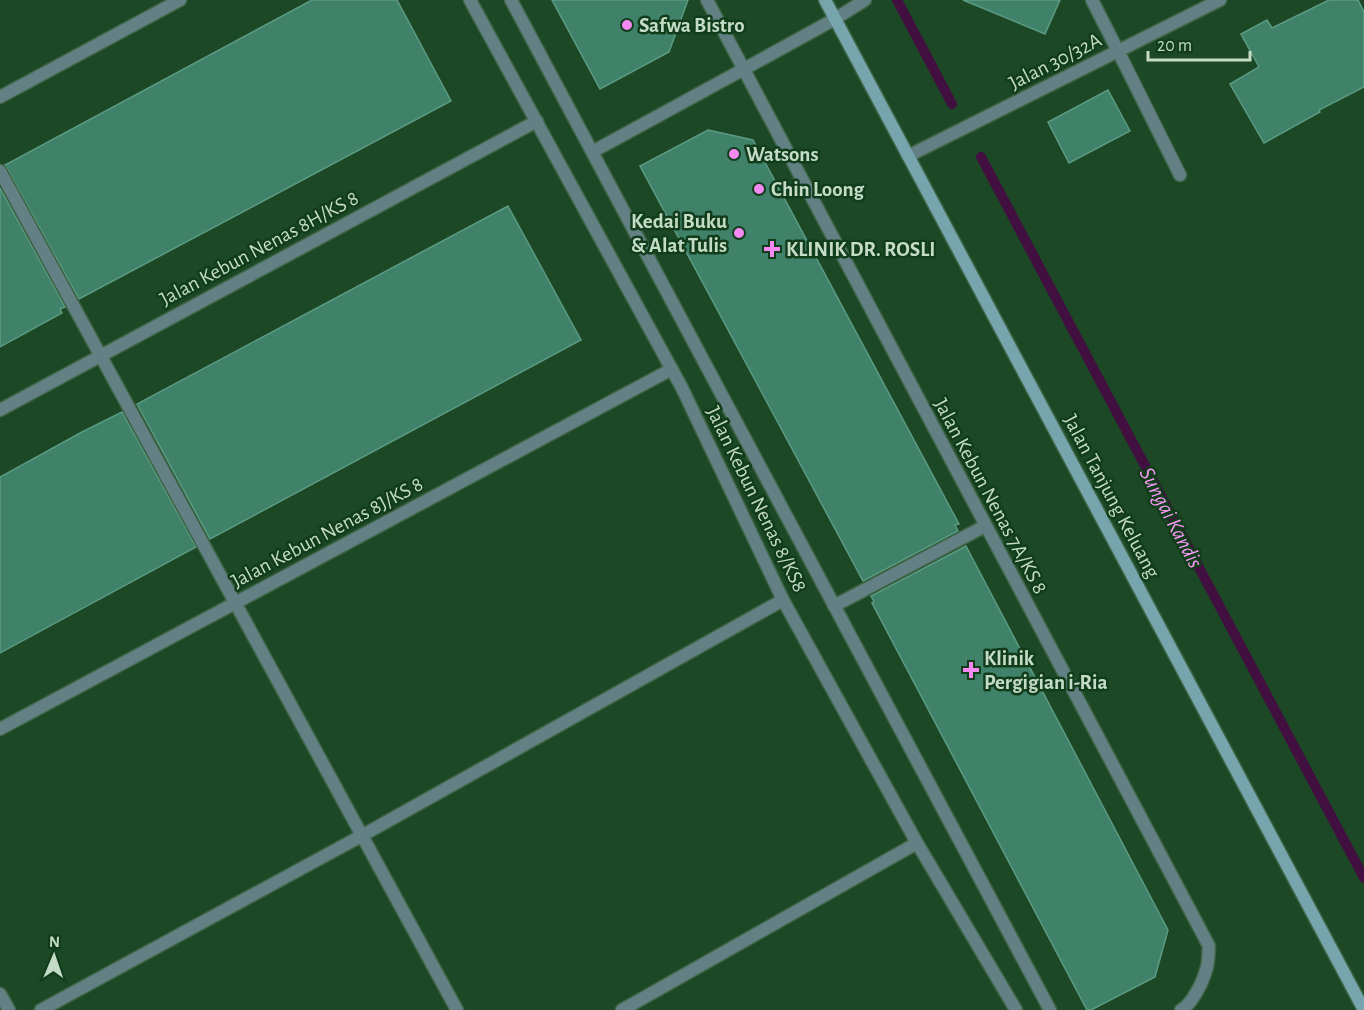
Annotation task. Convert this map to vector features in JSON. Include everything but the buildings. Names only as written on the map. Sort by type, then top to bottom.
[{"type":"main road","name":"Jalan Tanjung Keluang","points":[[825,0],[1361,1009]]},
{"type":"street","points":[[0,97],[180,0]]},
{"type":"street","name":"Jalan Kebun Nenas 8/KS8","points":[[470,0],[672,369],[783,600],[917,843],[1016,1010]]},
{"type":"street","points":[[512,0],[1050,1010]]},
{"type":"street","name":"Jalan Kebun Nenas 7A/KS 8","points":[[707,0],[1209,946],[1207,969],[1196,993],[1187,1007],[1181,1010]]},
{"type":"street","points":[[592,152],[835,19],[865,0]]},
{"type":"street","points":[[1092,0],[1180,174]]},
{"type":"street","name":"Jalan 30/32A","points":[[908,156],[1220,0]]},
{"type":"street","name":"Jalan Kebun Nenas 8H/KS 8","points":[[0,410],[537,122]]},
{"type":"street","points":[[0,171],[457,1010]]},
{"type":"street","name":"Jalan Kebun Nenas 8J/KS 8","points":[[0,729],[672,369]]},
{"type":"street","points":[[834,606],[985,526]]},
{"type":"street","points":[[41,1010],[363,835],[783,600]]},
{"type":"street","points":[[622,1010],[917,843]]},
{"type":"street","points":[[0,994],[9,1010]]},
{"type":"waterway","name":"Sungai Kandis","points":[[897,0],[952,104]]},
{"type":"waterway","name":"Sungai Kandis","points":[[981,157],[1364,878]]},
{"type":"place","name":"Safwa Bistro","points":[[627,25]]},
{"type":"place","name":"Watsons","points":[[734,154]]},
{"type":"place","name":"Chin Loong","points":[[759,189]]},
{"type":"place","name":"Kedai Buku & Alat Tulis","points":[[739,233]]},
{"type":"place","name":"KLINIK DR. ROSLI","points":[[772,249]]},
{"type":"place","name":"Klinik Pergigian i-Ria","points":[[971,670]]}]
